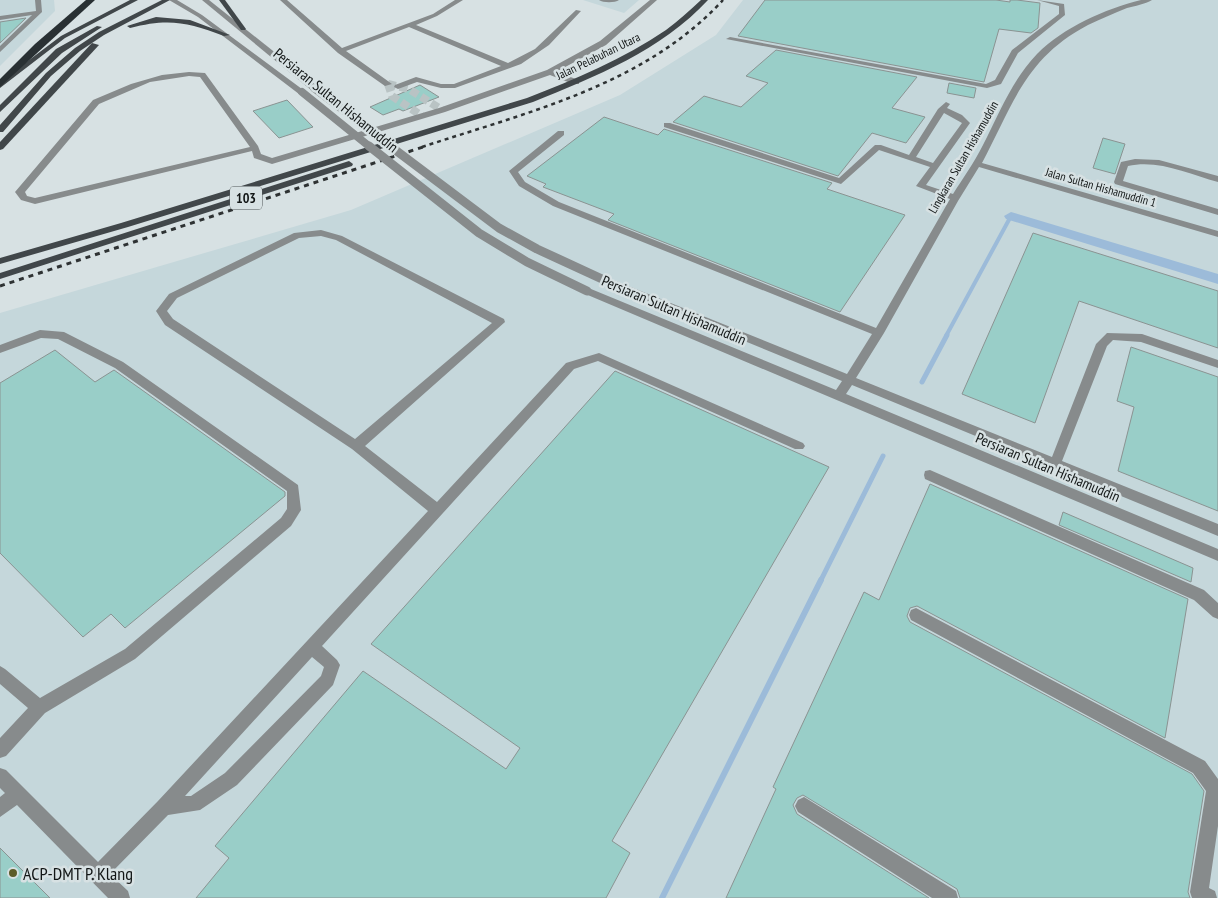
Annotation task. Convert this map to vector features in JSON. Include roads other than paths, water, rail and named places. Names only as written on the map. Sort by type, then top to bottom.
[{"type":"highway","points":[[0,85],[38,46],[92,0]]},
{"type":"main road","points":[[0,85],[63,37],[135,0]]},
{"type":"main road","points":[[0,110],[59,51],[78,38],[151,0]]},
{"type":"main road","points":[[0,130],[60,65],[95,38],[167,0]]},
{"type":"main road","points":[[222,0],[243,29]]},
{"type":"main road","name":"Jalan Pelabuhan Utara","points":[[490,113],[576,82],[608,66],[663,35],[680,23],[705,0]]},
{"type":"main road","points":[[0,147],[90,50],[140,14]]},
{"type":"main road","points":[[90,50],[122,30],[158,19],[184,20],[226,35]]},
{"type":"main road","points":[[0,261],[490,113]]},
{"type":"main road","name":"103","points":[[0,276],[292,184],[490,113]]},
{"type":"street","points":[[38,0],[39,12]]},
{"type":"street","name":"Persiaran Sultan Hishamuddin","points":[[172,0],[226,35],[302,92],[479,233],[527,262],[587,291],[1218,555]]},
{"type":"street","name":"Persiaran Sultan Hishamuddin","points":[[205,0],[243,29],[265,50],[499,228],[537,249],[602,279],[1218,530]]},
{"type":"street","points":[[285,2],[294,0]]},
{"type":"street","points":[[341,51],[435,15],[460,0]]},
{"type":"street","points":[[602,0],[616,0]]},
{"type":"street","points":[[255,148],[35,201],[24,198],[20,192],[96,102],[112,93],[172,74],[190,73],[202,76],[255,148],[256,156],[272,161],[442,110],[550,72],[604,43],[654,0]]},
{"type":"street","points":[[730,39],[986,86],[998,82],[1015,52],[1062,15],[1062,6],[1040,0]]},
{"type":"street","points":[[1121,0],[1132,4]]},
{"type":"street","name":"Lingkaran Sultan Hishamuddin","points":[[838,397],[879,333],[955,198],[977,164],[1020,83],[1034,62],[1053,44],[1080,28],[1132,4],[1149,0]]},
{"type":"street","points":[[285,2],[341,51],[388,84]]},
{"type":"street","points":[[398,87],[416,79],[442,86],[455,86],[521,62],[547,43],[578,11]]},
{"type":"street","points":[[0,18],[39,12]]},
{"type":"street","points":[[0,50],[39,12]]},
{"type":"street","points":[[410,25],[508,66]]},
{"type":"street","points":[[550,72],[576,82]]},
{"type":"street","points":[[911,159],[944,107],[966,123],[921,186],[955,198]]},
{"type":"street","points":[[667,125],[841,181],[878,147],[934,166]]},
{"type":"street","points":[[561,133],[513,171],[522,184],[556,204],[879,333]]},
{"type":"street","points":[[1218,179],[1149,161],[1136,160],[1124,164],[1118,182],[1218,212]]},
{"type":"street","name":"Jalan Sultan Hishamuddin 1","points":[[977,164],[1218,234]]},
{"type":"street","points":[[356,446],[500,322],[338,238],[321,232],[298,234],[173,296],[162,311],[169,322],[356,446],[437,510]]},
{"type":"street","points":[[0,349],[40,334],[60,335],[119,365],[293,489],[294,510],[286,522],[130,654],[38,707],[0,750]]},
{"type":"street","points":[[1055,464],[1102,344],[1111,336],[1142,338],[1218,364]]},
{"type":"street","points":[[97,875],[164,806],[570,366],[598,357],[799,446]]},
{"type":"street","points":[[930,475],[1199,595],[1218,612]]},
{"type":"street","points":[[916,615],[1198,767],[1215,789],[1202,896]]},
{"type":"street","points":[[164,806],[194,804],[231,779],[328,680],[332,665],[312,646]]},
{"type":"street","points":[[0,674],[38,707]]},
{"type":"street","points":[[0,776],[121,898]]},
{"type":"street","points":[[0,808],[16,794]]},
{"type":"street","points":[[804,806],[949,898]]},
{"type":"waterway","points":[[946,336],[1011,216]]},
{"type":"waterway","points":[[1011,216],[1218,279]]},
{"type":"waterway","points":[[922,382],[947,335]]},
{"type":"waterway","points":[[662,898],[883,456]]},
{"type":"tunnel","points":[[422,116],[392,96],[388,84],[409,89],[442,110]]},
{"type":"railway","points":[[422,147],[543,108],[621,75],[658,54],[692,29],[723,0]]},
{"type":"railway","points":[[0,286],[426,146]]},
{"type":"place","name":"ACP-DMT P. Klang","points":[[13,873]]}]
